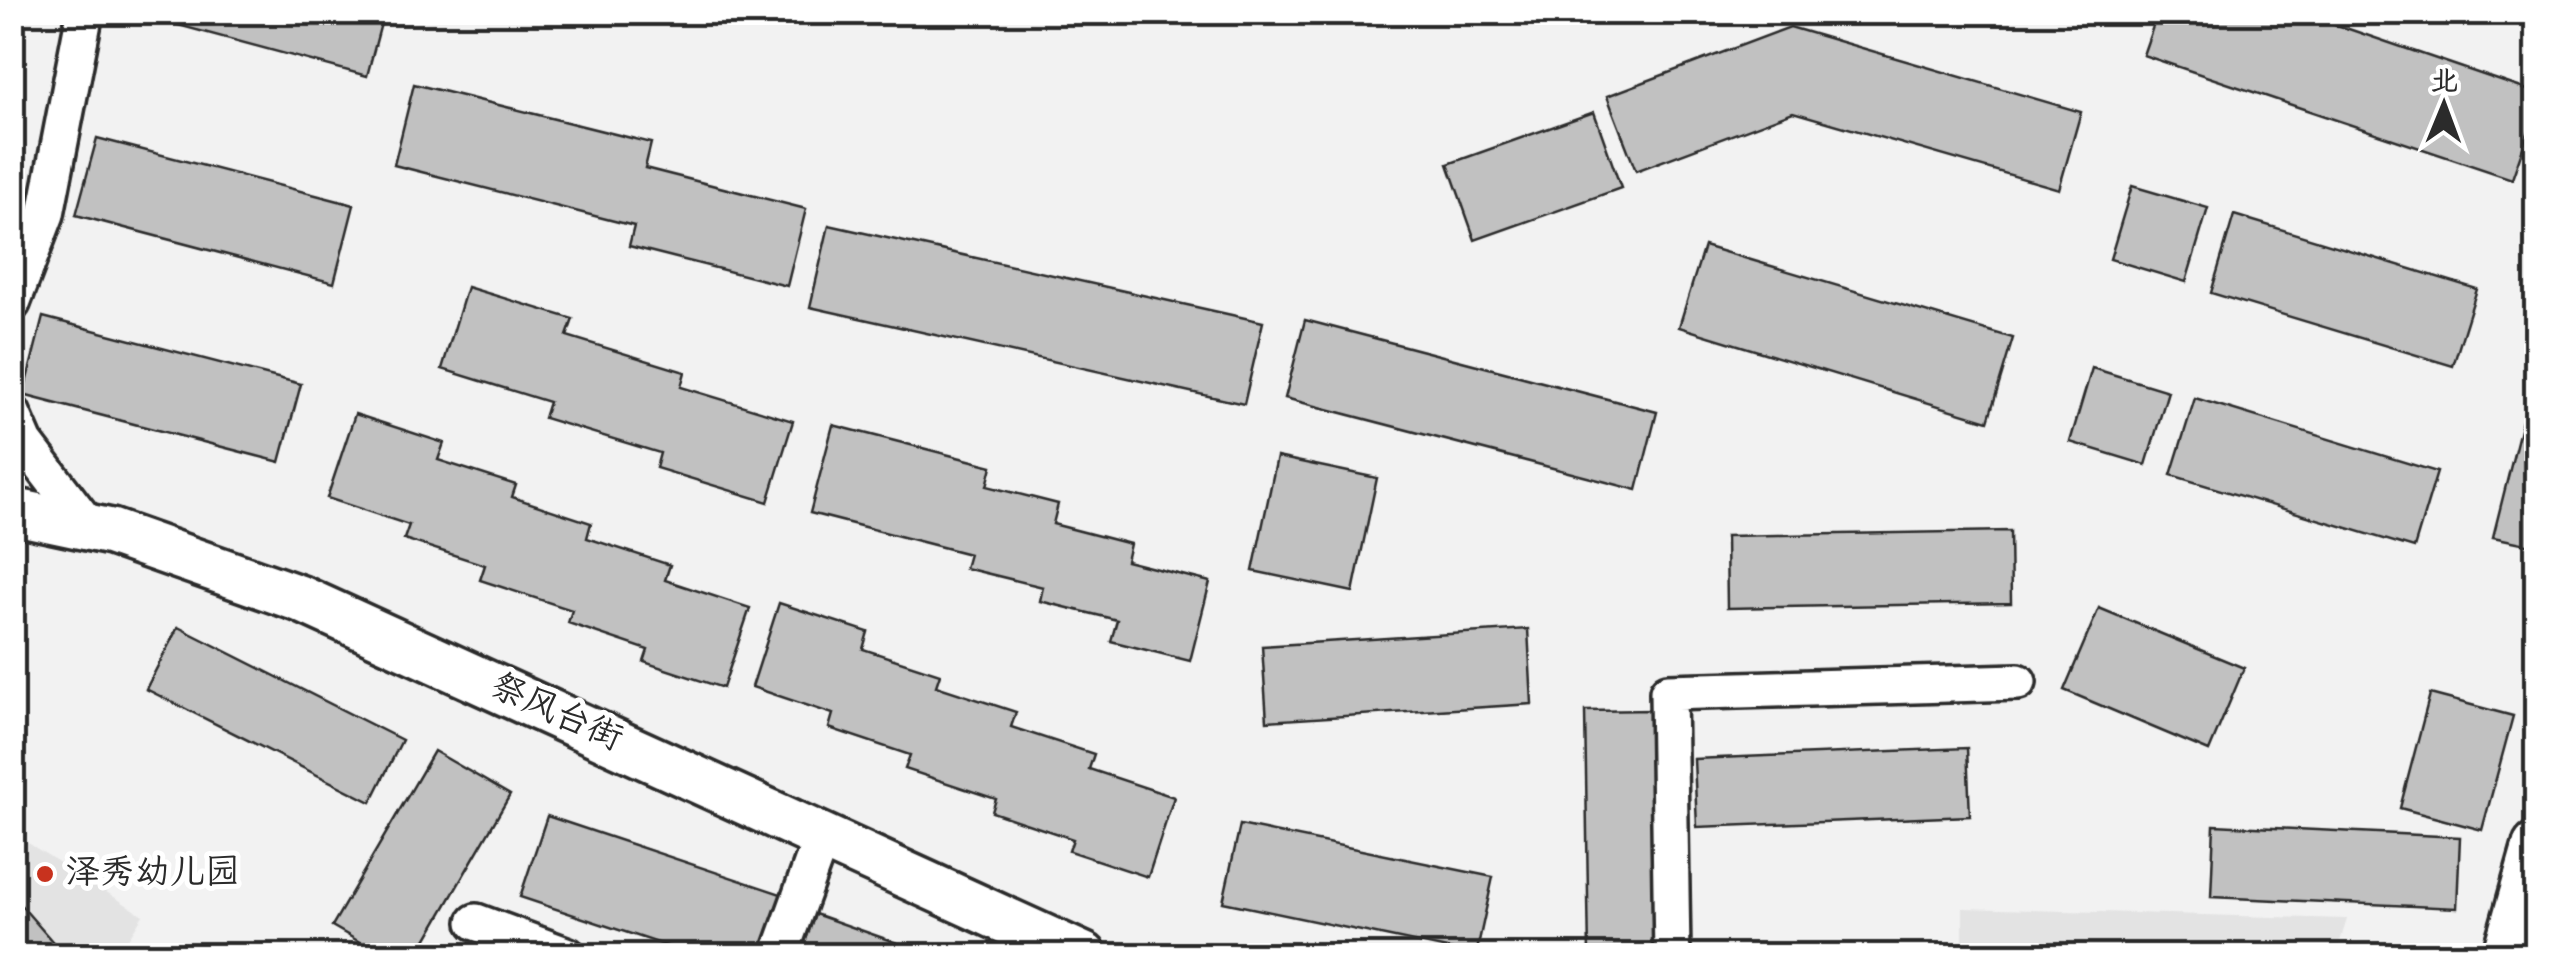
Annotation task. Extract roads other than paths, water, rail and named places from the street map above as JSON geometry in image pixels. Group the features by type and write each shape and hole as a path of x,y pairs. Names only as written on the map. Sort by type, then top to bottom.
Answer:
{"main road":[{"name":"祭风台街","path":"12,511 90,528 300,599 1084,956"},
{"path":"2505,956 2536,846"}],"street":[{"path":"12,303 46,214 85,12"},
{"path":"12,413 25,443 90,528"},
{"path":"1672,956 1668,692 2018,682"},
{"path":"779,956 823,834"},
{"path":"476,922 568,956"},
{"path":"1084,956 1096,956"}],"place":[{"name":"泽秀幼儿园","path":"45,874"}]}
